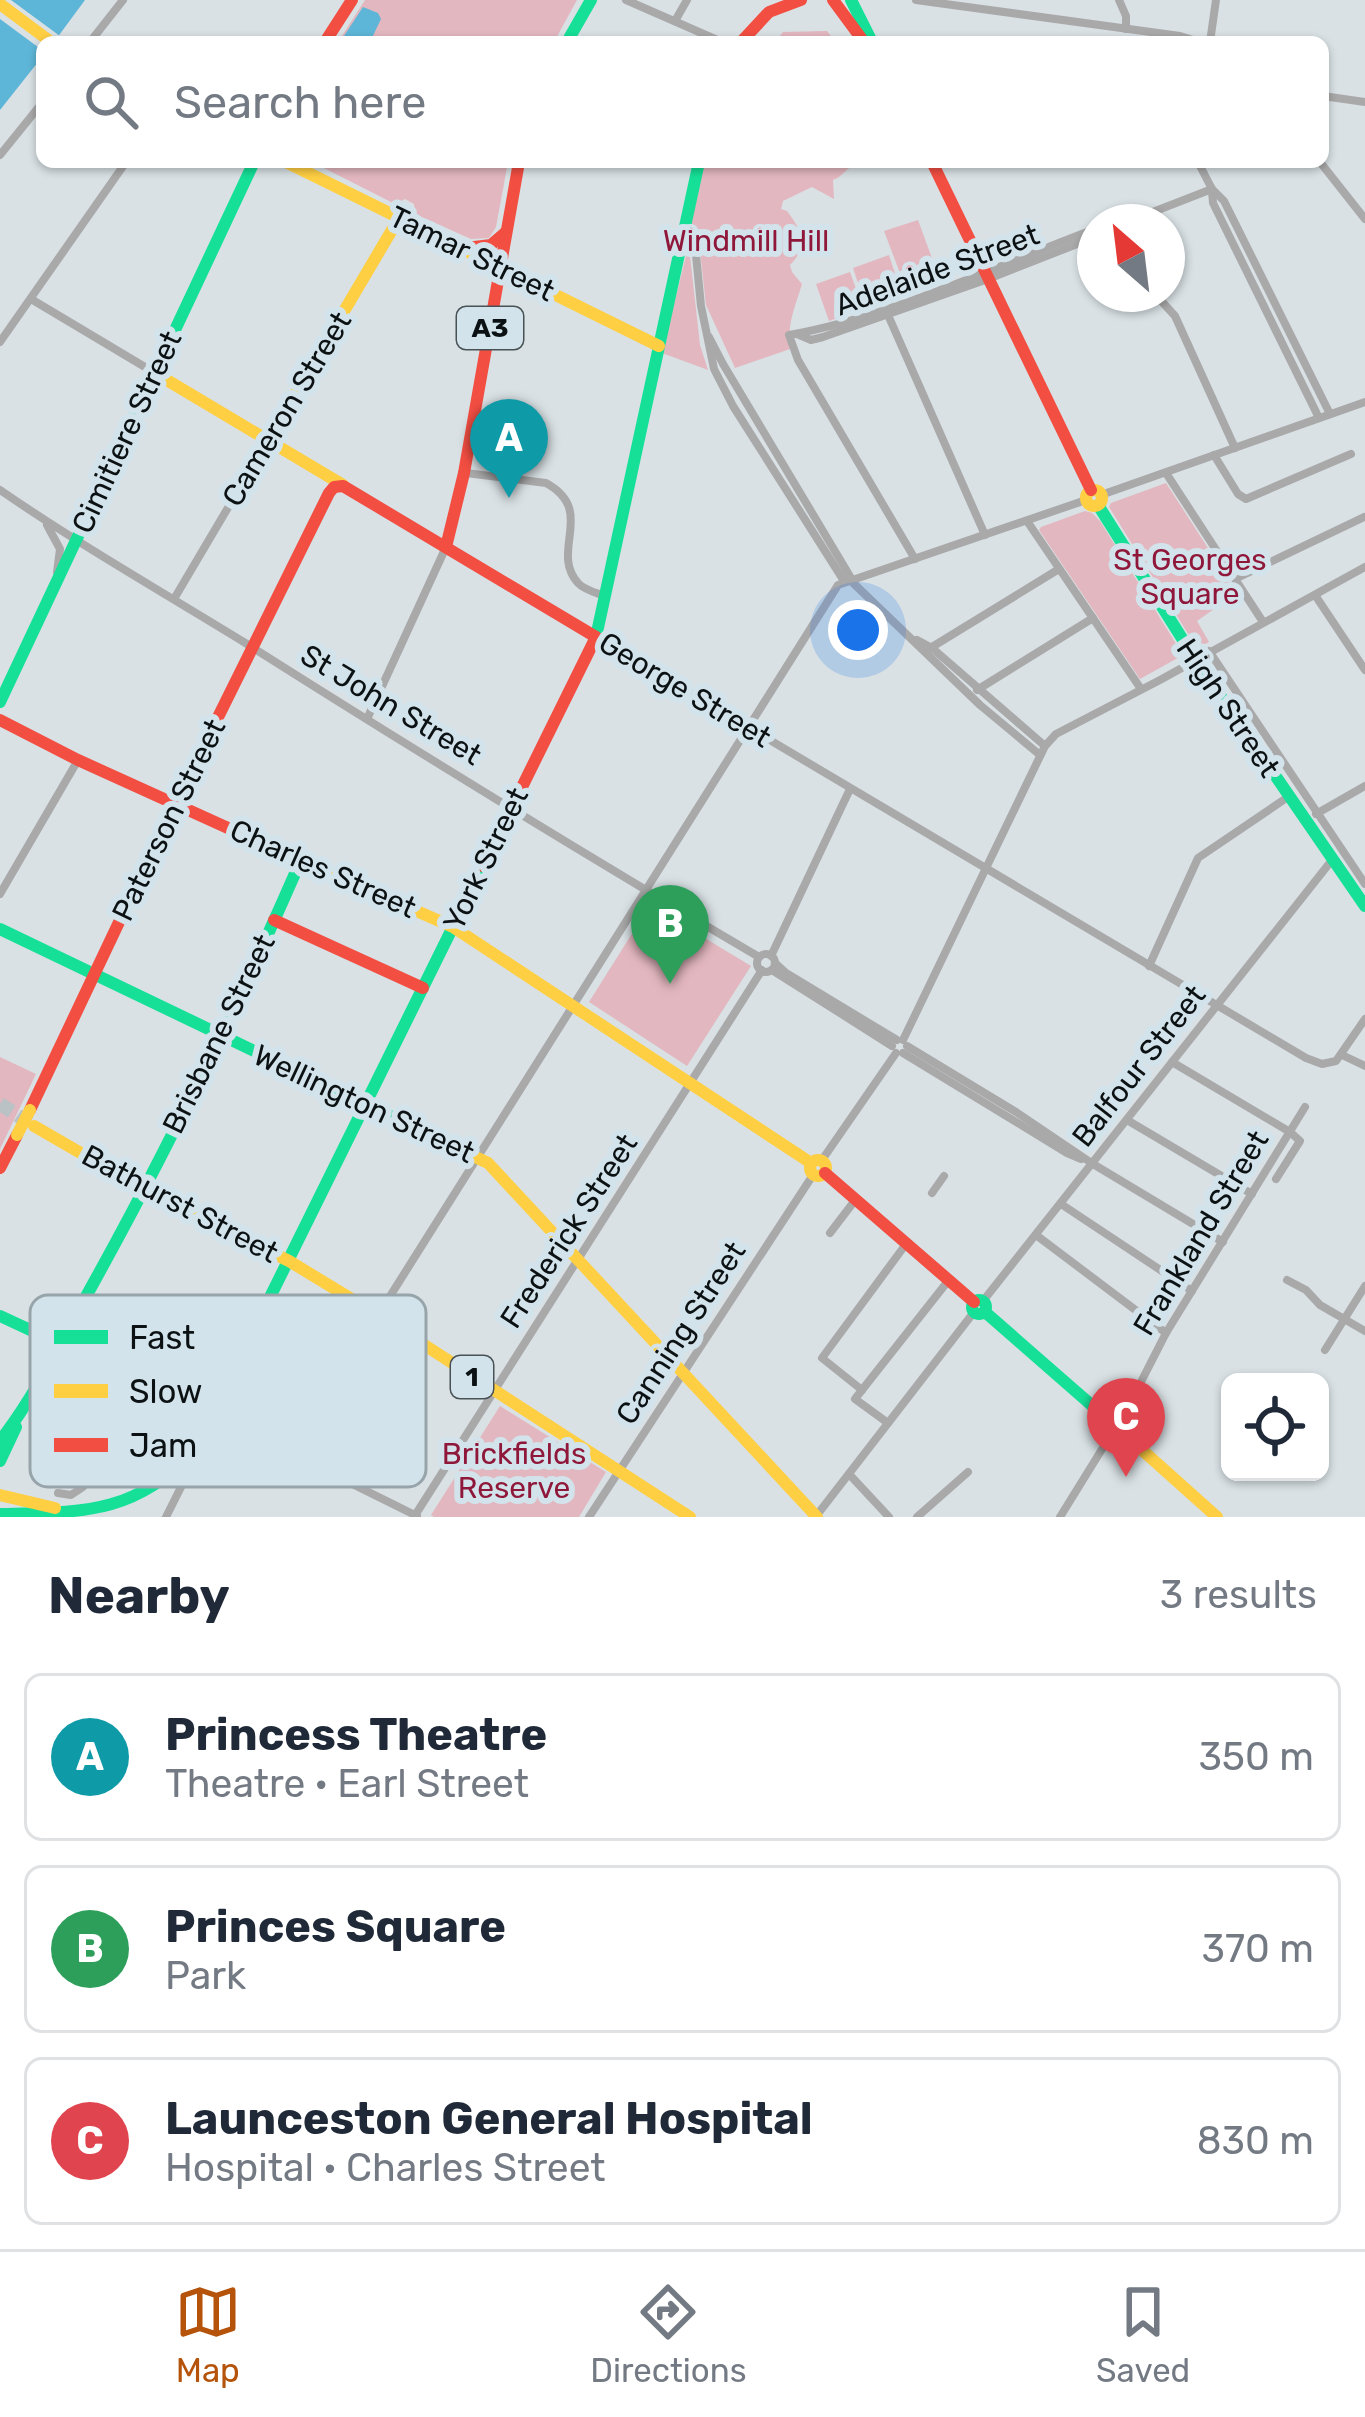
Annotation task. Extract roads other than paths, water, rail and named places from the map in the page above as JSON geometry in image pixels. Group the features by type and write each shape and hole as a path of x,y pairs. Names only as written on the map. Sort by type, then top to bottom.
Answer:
{"main road":[{"path":"329,36 352,0"},
{"path":"570,36 591,0"},
{"path":"743,36 755,16 778,0"},
{"path":"746,36 769,12 801,0"},
{"path":"833,0 863,36"},
{"path":"851,0 866,36"},
{"path":"0,4 43,36"},
{"name":"Cimitiere Street","path":"0,701 251,168"},
{"name":"Tamar Street","path":"298,168 659,346"},
{"name":"A3","path":"446,547 464,473 518,168"},
{"name":"York Street","path":"272,1295 596,638 697,168"},
{"name":"High Street","path":"935,168 981,278 1094,497 1196,659 1365,907"},
{"name":"Cameron Street","path":"268,440 399,218"},
{"path":"457,247 484,247 497,243 506,232"},
{"name":"George Street","path":"155,373 596,638"},
{"path":"321,471 328,493"},
{"path":"328,493 337,485 347,487"},
{"name":"Paterson Street","path":"0,1168 328,493"},
{"name":"Charles Street","path":"0,720 78,760 453,927 818,1168 1217,1517"},
{"name":"Brisbane Street","path":"86,1295 221,1035 301,860"},
{"path":"274,920 423,988"},
{"name":"Wellington Street","path":"0,929 478,1156 816,1517"},
{"name":"Bathurst Street","path":"34,1126 345,1295"},
{"path":"103,1166 123,1191 127,1220"},
{"path":"0,1316 30,1330"},
{"name":"Bathurst Street","path":"426,1346 690,1517"},
{"name":"Brisbane Street","path":"0,1462 30,1396"},
{"path":"0,1441 22,1410"},
{"path":"0,1514 107,1508 157,1487"},
{"path":"0,1495 82,1511"}],"street":[{"path":"94,36 122,0"},
{"path":"626,0 709,36"},
{"path":"675,21 687,0"},
{"path":"916,0 1180,36"},
{"path":"1119,0 1135,36"},
{"path":"1211,36 1216,0"},
{"path":"1329,97 1365,102"},
{"path":"0,155 36,110"},
{"path":"0,342 122,168"},
{"path":"1201,168 1224,201 1330,414"},
{"path":"1326,168 1356,201 1365,219"},
{"path":"1172,204 1212,189"},
{"path":"1212,189 1214,203 1319,418"},
{"name":"Adelaide Street","path":"915,559 798,360 792,334 811,340 1077,240"},
{"path":"682,242 696,255 711,362 826,556 980,705 1042,751"},
{"name":"George Street","path":"31,299 155,373"},
{"path":"886,311 985,535"},
{"path":"1171,312 1235,448"},
{"path":"1,319 11,326"},
{"path":"391,1295 838,585 1365,402"},
{"name":"Cameron Street","path":"174,599 268,440"},
{"path":"1214,455 1246,499 1351,454"},
{"path":"464,473 546,484 564,496 571,512 568,553 575,580 606,597"},
{"path":"1166,473 1263,622"},
{"name":"St John Street","path":"0,490 318,691 759,958 758,966 770,965"},
{"path":"1235,580 1364,517"},
{"path":"44,520 60,549 55,586"},
{"path":"1027,521 1141,689"},
{"path":"368,719 446,547"},
{"path":"1042,751 1056,734 1365,567"},
{"path":"932,648 1058,569"},
{"path":"1315,595 1365,670"},
{"path":"977,690 1093,618"},
{"path":"905,632 932,648 1042,751"},
{"name":"George Street","path":"596,638 1312,1061 1330,1064 1342,1055 1365,1066"},
{"name":"High Street","path":"1209,651 1365,884"},
{"name":"Canning Street","path":"589,1517 900,1046 1042,751"},
{"path":"0,894 78,760"},
{"path":"1305,821 1365,786"},
{"name":"Frederick Street","path":"416,1516 770,965 850,789"},
{"path":"1149,966 1198,858 1288,797"},
{"name":"Balfour Street","path":"816,1517 1332,860"},
{"path":"770,965 1067,1153 1223,1241"},
{"path":"1342,1055 1365,1018"},
{"path":"1172,1062 1290,1132"},
{"name":"Frankland Street","path":"1060,1517 1305,1107"},
{"path":"1127,1120 1252,1194"},
{"name":"Frankland Street","path":"1276,1179 1300,1141 1290,1132"},
{"path":"932,1193 944,1176"},
{"path":"830,1233 856,1199"},
{"path":"1061,1204 1192,1291"},
{"path":"1036,1235 1166,1333"},
{"path":"862,1390 822,1358 906,1244"},
{"path":"1287,1280 1365,1331"},
{"path":"888,1423 855,1399 948,1281"},
{"path":"1325,1350 1365,1286"},
{"path":"917,1517 968,1472"},
{"path":"848,1474 889,1517"},
{"path":"58,1492 70,1495 82,1487"},
{"name":"York Street","path":"166,1517 181,1487"},
{"path":"356,1487 416,1516"}],"water":[{"path":"11,0 85,0 58,36 36,36 36,65 0,110 0,14"},
{"path":"363,7 378,13 381,19 373,36 344,36"}],"tunnel":[{"path":"0,1104 34,1126"}],"place":[{"name":"Princess Theatre","path":"509,498"},
{"name":"Princes Square","path":"670,984"},
{"name":"Launceston General Hospital","path":"1126,1477"}],"park label":[{"name":"Windmill Hill","path":"746,241"},
{"name":"St Georges Square","path":"1190,577"},
{"name":"Brickfields Reserve","path":"514,1471"}]}
